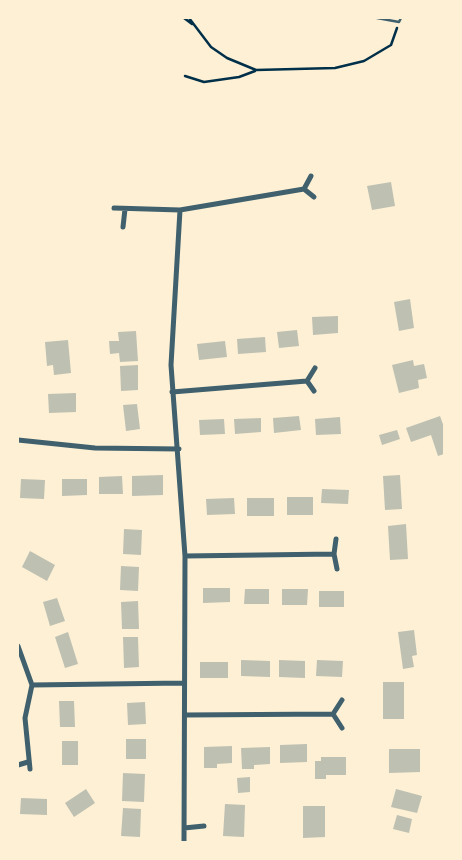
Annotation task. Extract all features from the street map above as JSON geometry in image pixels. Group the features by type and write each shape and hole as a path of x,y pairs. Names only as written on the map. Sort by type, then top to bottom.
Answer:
{"street":[{"path":"304,189 310,176"},
{"path":"114,208 180,210 304,189 314,197"},
{"path":"123,227 124,209"},
{"path":"180,210 172,392 179,449 185,556 183,683 185,715 184,842"},
{"path":"307,381 315,368"},
{"path":"172,392 198,392 307,381"},
{"path":"307,381 314,390"},
{"path":"18,440 95,448 179,449"},
{"path":"336,539 334,554 337,569"},
{"path":"185,556 334,554"},
{"path":"18,646 32,685 25,718 30,769"},
{"path":"32,685 183,683"},
{"path":"333,714 342,700"},
{"path":"185,715 333,714"},
{"path":"333,714 342,728"},
{"path":"18,765 28,762"},
{"path":"184,828 204,826"}],"lane":[{"path":"377,18 400,22 401,18"}],"path":[{"path":"184,18 195,27"},
{"path":"189,18 211,46 227,58 256,70"},
{"path":"185,76 204,82 239,76 256,70 335,68 364,62 390,45 400,22"}],"building":[{"path":"391,182 395,206 372,210 367,186"},
{"path":"410,299 414,328 399,331 394,302"},
{"path":"338,316 338,333 313,335 312,317"},
{"path":"297,330 299,346 279,348 277,332"},
{"path":"136,331 138,361 120,362 119,353 110,354 109,341 119,341 118,332"},
{"path":"265,337 266,352 238,354 237,339"},
{"path":"68,340 71,373 54,375 53,365 47,366 45,342"},
{"path":"225,341 227,357 199,360 197,344"},
{"path":"413,360 414,366 424,364 427,378 418,380 419,388 399,393 392,365"},
{"path":"138,365 138,390 121,391 120,366"},
{"path":"76,393 76,412 49,413 48,394"},
{"path":"137,404 140,429 126,431 123,405"},
{"path":"299,416 301,430 274,433 273,418"},
{"path":"440,416 444,427 444,454 438,456 431,435 411,442 406,428"},
{"path":"340,417 341,434 316,435 315,419"},
{"path":"261,418 261,432 235,434 234,419"},
{"path":"224,419 225,434 200,435 199,420"},
{"path":"397,430 400,439 382,445 379,435"},
{"path":"163,475 163,495 132,496 132,476"},
{"path":"400,475 402,509 385,510 383,476"},
{"path":"122,476 123,494 99,494 99,477"},
{"path":"21,479 45,480 44,499 20,498"},
{"path":"62,479 87,479 87,495 62,496"},
{"path":"322,489 349,490 348,504 321,503"},
{"path":"287,497 313,497 313,515 287,515"},
{"path":"234,498 235,514 207,515 206,499"},
{"path":"247,498 274,498 274,516 247,516"},
{"path":"406,524 408,559 390,560 388,526"},
{"path":"124,529 142,530 141,555 123,554"},
{"path":"30,551 55,565 47,581 22,567"},
{"path":"121,566 139,567 138,591 120,590"},
{"path":"203,588 230,588 230,602 203,603"},
{"path":"245,589 269,589 269,604 244,604"},
{"path":"282,589 308,589 307,605 282,605"},
{"path":"319,591 344,591 344,607 319,607"},
{"path":"57,598 65,621 50,626 43,602"},
{"path":"138,601 139,629 122,629 121,602"},
{"path":"414,630 417,655 412,656 414,667 403,669 398,632"},
{"path":"68,632 78,664 65,668 55,637"},
{"path":"123,637 138,637 139,667 124,668"},
{"path":"241,660 270,661 270,677 241,676"},
{"path":"279,660 305,661 305,678 279,677"},
{"path":"317,660 343,661 342,677 316,676"},
{"path":"200,662 228,662 228,678 200,678"},
{"path":"383,682 404,682 404,719 383,719"},
{"path":"59,701 74,701 75,727 60,727"},
{"path":"145,702 146,724 128,725 127,703"},
{"path":"126,739 146,739 146,759 126,759"},
{"path":"62,741 78,741 78,765 62,765"},
{"path":"307,744 307,762 280,763 280,745"},
{"path":"232,746 232,763 217,764 217,768 204,768 204,747"},
{"path":"270,747 270,764 254,765 254,769 242,769 241,748"},
{"path":"389,749 420,749 420,772 389,773"},
{"path":"321,757 346,757 346,775 326,775 326,779 315,779 315,761 321,761"},
{"path":"123,773 145,774 144,802 122,801"},
{"path":"250,777 250,792 238,793 237,778"},
{"path":"86,789 95,803 74,817 65,803"},
{"path":"396,789 422,796 417,813 391,807"},
{"path":"21,798 47,799 47,815 20,814"},
{"path":"225,804 245,805 244,837 223,836"},
{"path":"303,806 325,806 325,837 303,838"},
{"path":"123,808 141,809 140,837 121,836"},
{"path":"397,815 412,819 409,833 393,829"}]}
